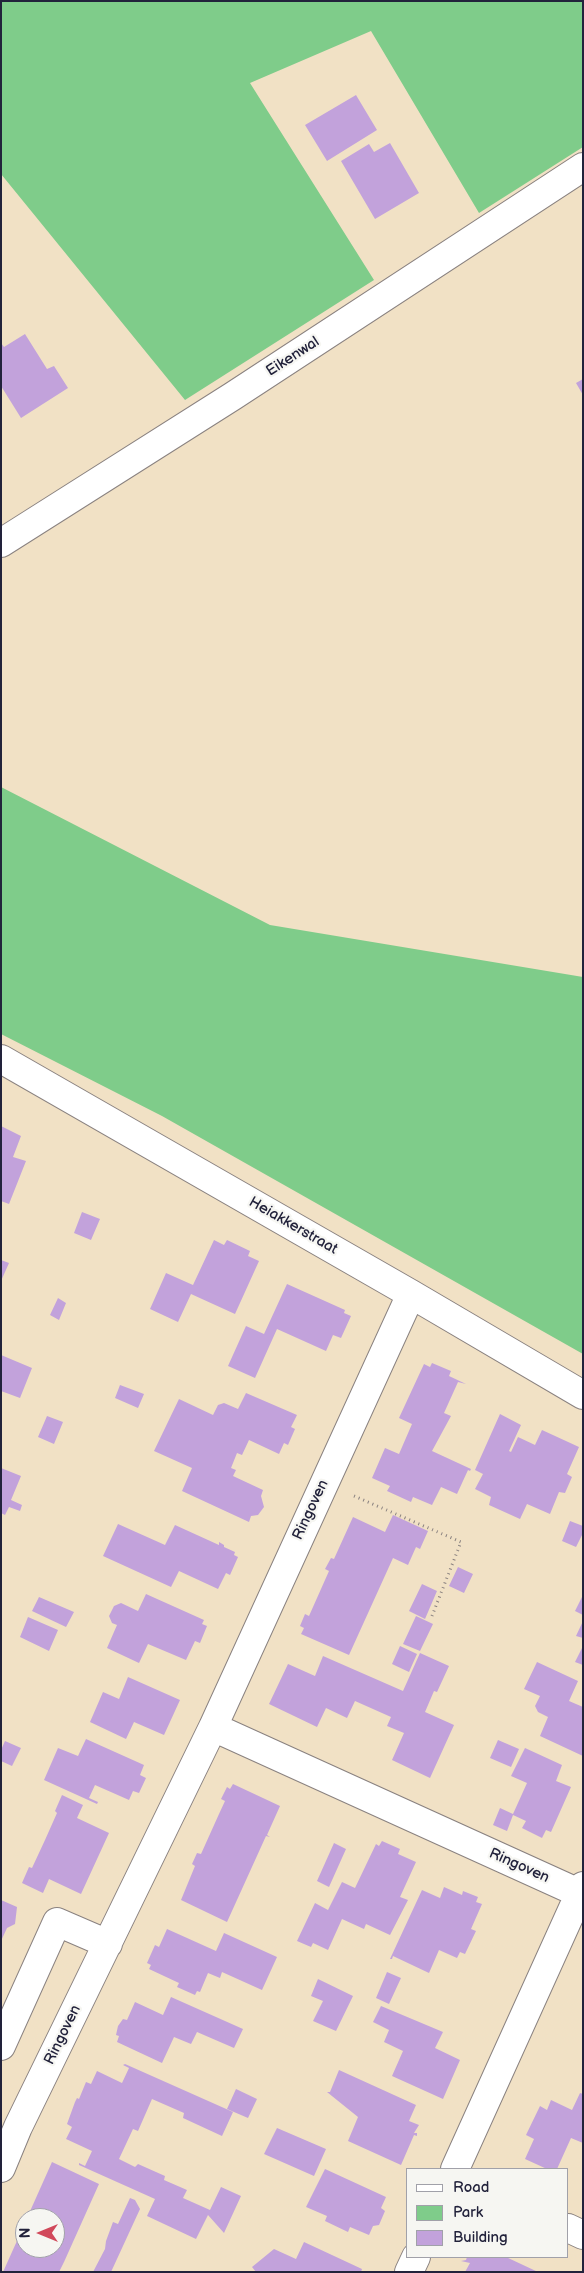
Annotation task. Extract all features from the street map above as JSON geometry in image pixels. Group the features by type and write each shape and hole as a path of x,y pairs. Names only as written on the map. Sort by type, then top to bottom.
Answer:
{"street":[{"name":"Eikenwal","path":"1,542 233,396 583,167"},
{"name":"Heiakkerstraat","path":"1,1060 411,1294 583,1396"},
{"name":"Ringoven","path":"1,2168 10,2123 108,1944 213,1727 411,1294"},
{"name":"Ringoven","path":"213,1727 581,1890 455,2168"},
{"path":"1,2046 57,1922 108,1944"},
{"path":"569,2228 583,2235"},
{"path":"409,2272 416,2258"}],"path":[{"path":"324,1483 461,1542 432,1616"}],"green space":[{"path":"1,1 583,1 583,147 479,213 371,31 250,83 374,280 185,400 1,174"},
{"path":"1,787 270,925 583,977 583,1354 162,1116 1,1034"}],"building":[{"path":"356,95 377,130 327,161 305,125"},
{"path":"390,143 419,193 375,219 341,161 369,144 374,152"},
{"path":"25,334 47,369 54,366 68,388 21,418 1,386 1,343 4,347"},
{"path":"583,379 583,395 576,383"},
{"path":"1,1126 21,1136 13,1157 26,1161 9,1204 1,1201"},
{"path":"82,1212 100,1219 91,1240 74,1233"},
{"path":"214,1240 224,1245 227,1240 250,1251 248,1256 259,1261 235,1314 191,1294 178,1322 150,1309 166,1273 193,1285"},
{"path":"1,1260 9,1263 1,1281"},
{"path":"287,1284 345,1310 344,1313 351,1316 341,1338 333,1335 326,1351 277,1329 255,1378 228,1366 246,1326 264,1334"},
{"path":"58,1298 66,1303 59,1320 50,1315"},
{"path":"1,1355 32,1368 20,1398 1,1391"},
{"path":"432,1363 451,1371 449,1376 466,1384 458,1382 444,1413 451,1416 432,1451 471,1469 470,1471 468,1470 457,1494 441,1487 432,1505 413,1497 411,1502 387,1491 390,1486 372,1478 385,1448 399,1454 412,1424 399,1418 424,1364 430,1367"},
{"path":"120,1385 144,1394 138,1408 115,1398"},
{"path":"246,1393 297,1415 291,1427 295,1429 288,1445 284,1443 279,1454 249,1440 242,1455 237,1453 231,1468 236,1470 233,1476 263,1490 261,1496 264,1507 258,1515 251,1516 249,1522 182,1491 192,1468 154,1451 179,1399 213,1415 218,1405 224,1403 238,1409"},
{"path":"500,1414 521,1425 509,1451 511,1452 518,1437 535,1445 542,1430 579,1447 567,1474 572,1477 565,1493 559,1492 550,1514 527,1504 520,1519 489,1505 491,1497 475,1489 483,1474 475,1470"},
{"path":"47,1416 63,1422 54,1444 38,1437"},
{"path":"1,1468 21,1476 11,1500 22,1505 20,1511 9,1507 5,1515 1,1513"},
{"path":"393,1515 428,1531 420,1549 416,1547 408,1565 393,1558 349,1655 301,1634 304,1628 300,1626 305,1614 309,1616 329,1571 325,1569 331,1558 334,1559 353,1517 385,1532"},
{"path":"570,1521 583,1526 583,1533 576,1547 562,1541"},
{"path":"118,1524 165,1545 175,1525 219,1545 219,1542 224,1547 235,1552 234,1555 238,1557 230,1575 226,1573 218,1589 179,1571 171,1587 103,1556"},
{"path":"458,1567 473,1574 464,1593 449,1586"},
{"path":"422,1584 437,1591 425,1619 409,1611"},
{"path":"146,1594 204,1620 202,1624 207,1626 200,1643 195,1641 186,1660 148,1644 139,1663 107,1648 117,1625 112,1623 109,1616 114,1606 121,1603 138,1611"},
{"path":"583,1595 583,1615 575,1611"},
{"path":"39,1597 74,1612 66,1627 32,1611"},
{"path":"416,1616 433,1624 420,1651 403,1644"},
{"path":"28,1617 58,1630 49,1651 20,1637"},
{"path":"583,1621 583,1638 576,1636"},
{"path":"400,1646 417,1654 409,1672 392,1664"},
{"path":"583,1646 583,1665 575,1662"},
{"path":"420,1653 449,1666 437,1692 434,1691 425,1712 454,1725 430,1778 392,1760 404,1733 387,1726 391,1717 355,1701 347,1718 326,1708 317,1727 269,1704 288,1664 315,1676 323,1656 403,1691"},
{"path":"537,1662 578,1681 569,1701 583,1707 583,1756 540,1736 548,1717 538,1712 535,1706 540,1696 524,1689"},
{"path":"128,1677 180,1700 164,1735 134,1722 126,1739 90,1722 103,1692 119,1699"},
{"path":"86,1739 144,1765 140,1775 146,1778 139,1793 133,1791 129,1800 95,1785 89,1798 98,1802 97,1804 44,1780 58,1748 78,1756"},
{"path":"498,1740 519,1749 511,1767 490,1758"},
{"path":"5,1741 21,1748 12,1766 1,1761 1,1750"},
{"path":"525,1748 562,1765 556,1781 571,1787 551,1832 546,1830 542,1838 522,1828 526,1821 513,1815 507,1831 493,1825 500,1808 513,1814 527,1783 511,1776"},
{"path":"233,1784 280,1806 267,1835 270,1837 266,1836 227,1922 181,1900 195,1866 192,1864 197,1853 201,1854 225,1801 221,1799 227,1787 230,1789"},
{"path":"62,1795 83,1805 77,1818 109,1833 81,1894 49,1879 43,1893 22,1883 29,1867 32,1868 45,1840 57,1813 55,1811"},
{"path":"382,1841 400,1849 398,1854 416,1862 400,1897 408,1900 390,1935 366,1924 364,1929 342,1919 328,1950 313,1943 311,1947 297,1941 315,1903 328,1910 342,1882 355,1888 376,1844 379,1846"},
{"path":"334,1843 346,1849 329,1887 317,1881"},
{"path":"444,1887 462,1895 463,1891 478,1897 476,1902 482,1904 471,1929 476,1931 465,1954 460,1952 457,1958 439,1950 429,1973 393,1956 390,1959 422,1890 440,1898"},
{"path":"1,1900 17,1907 15,1924 7,1928 1,1941"},
{"path":"167,1929 216,1951 224,1933 277,1957 262,1990 222,1972 220,1978 208,1973 200,1992 197,1991 195,1995 177,1987 179,1983 149,1969 151,1965 147,1963 155,1945 159,1947"},
{"path":"387,1972 401,1978 389,2004 376,1998"},
{"path":"318,1979 353,1996 336,2031 313,2021 323,2001 311,1996"},
{"path":"171,1997 243,2029 234,2048 197,2032 191,2044 174,2037 162,2063 117,2042 119,2036 116,2035 118,2026 123,2019 127,2020 135,2002 163,2015"},
{"path":"381,2006 443,2032 435,2048 460,2060 443,2099 392,2076 403,2051 384,2042 389,2030 373,2022"},
{"path":"125,2064 233,2112 222,2136 183,2118 184,2113 152,2099 138,2131 133,2129 119,2159 135,2167 138,2164 165,2176 164,2180 187,2190 183,2198 210,2210 221,2187 241,2196 224,2233 208,2215 196,2239 147,2216 155,2199 79,2165 79,2163 85,2166 92,2151 66,2139 72,2127 67,2124 75,2102 77,2098 79,2099 86,2082 91,2084 97,2071 122,2083 129,2068 123,2065"},
{"path":"339,2070 416,2105 409,2121 419,2125 414,2133 417,2133 417,2136 414,2135 401,2165 348,2141 358,2117 327,2092 330,2092"},
{"path":"236,2089 257,2099 248,2118 227,2109"},
{"path":"580,2093 583,2094 583,2143 571,2138 557,2168 545,2168 525,2159 534,2139 526,2135 540,2106 547,2110 551,2100 572,2110"},
{"path":"277,2128 326,2149 314,2176 264,2154"},
{"path":"52,2162 99,2184 59,2272 3,2272 15,2245 15,2258 65,2258 65,2208 31,2208"},
{"path":"325,2169 386,2197 381,2208 385,2211 379,2225 373,2226 369,2235 350,2227 348,2232 325,2221 327,2216 306,2207"},
{"path":"130,2198 135,2200 140,2209 111,2272 93,2272 105,2249 113,2222 118,2224"},
{"path":"304,2242 362,2269 361,2272 256,2272 252,2267 274,2249 296,2259"},
{"path":"467,2258 508,2258 538,2272 465,2272 470,2263 461,2261"}]}
